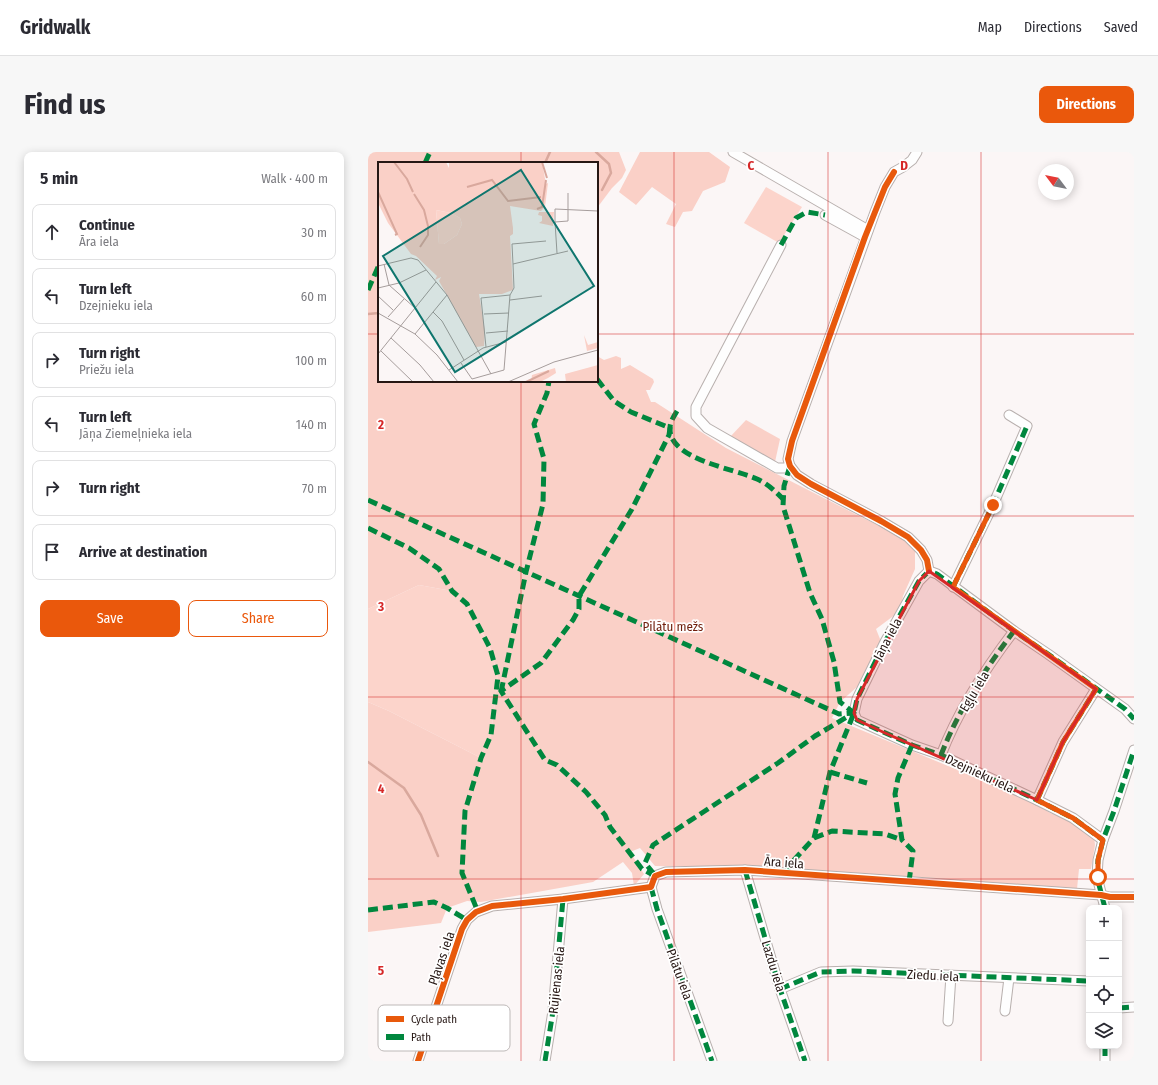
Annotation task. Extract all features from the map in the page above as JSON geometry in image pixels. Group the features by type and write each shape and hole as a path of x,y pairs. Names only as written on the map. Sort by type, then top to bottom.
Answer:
{"street":[{"path":"733,152 866,233"},
{"path":"917,152 912,160 894,172 885,188 866,233 792,442 788,459 790,466 797,475 811,484 908,537 924,555 927,560 929,571 937,574 1014,631 1048,654 1125,710 1134,719"},
{"path":"825,215 866,233"},
{"path":"781,245 696,407 696,416 707,428 777,468 785,468 790,466"},
{"path":"953,587 993,505 1027,426 1009,415"},
{"name":"Jāņa iela","path":"854,713 857,699 885,642 919,580 929,571"},
{"name":"Egļu iela","path":"941,755 948,737 974,689 997,653 1014,631"},
{"path":"1037,800 1063,742 1096,689"},
{"name":"Dzejnieku iela","path":"854,713 857,720 885,733 941,755 1073,818 1103,840"},
{"path":"1104,905 1098,877 1098,860 1103,840 1134,750"},
{"name":"Āra iela","path":"651,887 655,876 666,872 745,870 1110,897 1134,897"},
{"name":"Lazdu iela","path":"745,870 780,989 805,1061"},
{"path":"563,899 651,887"},
{"name":"Pilātu iela","path":"651,887 657,909 709,1060"},
{"name":"Pļavas iela","path":"437,1005 462,929 467,920 476,912 492,906 563,899"},
{"name":"Rūjienas iela","path":"546,1061 553,1011 563,899"},
{"name":"Ziedu iela","path":"780,989 821,972 853,971 1086,981"},
{"path":"948,1021 951,975"},
{"path":"1005,1011 1009,978"},
{"path":"1122,1008 1134,1007"},
{"path":"1105,1049 1105,1061"},
{"name":"Pļavas iela","path":"418,1061 421,1051"}],"highlighted area":[{"path":"929,571 1096,689 1063,742 1037,800 857,720 854,713 857,699 919,581"}],"shaded area":[{"path":"766,187 802,207 779,243 744,223"},
{"path":"419,585 452,591 467,604 490,648 498,676 491,735 481,758 389,711 368,702 368,609"}],"green space":[{"name":"Pilātu mežs","path":"368,152 619,152 626,170 622,178 612,188 598,207 598,162 378,162 378,382 598,382 598,357 604,360 616,356 621,358 621,369 630,365 653,379 654,382 650,390 646,390 651,402 655,402 726,448 865,519 890,530 915,546 915,569 903,596 900,611 876,629 882,644 865,680 840,702 832,718 1028,799 1050,813 1075,821 1094,836 1095,845 1091,869 1079,869 1077,889 746,868 655,866 640,848 630,852 644,874 634,886 632,873 623,862 593,882 481,902 467,901 447,908 441,923 368,932 368,702 389,711 481,758 491,735 498,676 490,647 467,604 452,591 419,585 368,609"},
{"path":"640,152 709,152 730,167 725,182 703,191 692,211 683,212 675,227 666,224 676,204 652,187 636,205 619,192"},
{"path":"746,420 780,439 775,462 730,437"}],"waterway":[{"path":"545,162 550,152"},
{"path":"596,152 609,164 611,173 602,190"},
{"path":"368,314 378,313"},
{"path":"368,762 404,788 421,815 438,856"}],"marked path":[{"path":"425,162 430,152"},
{"path":"781,245 796,218 807,212 825,215"},
{"path":"368,290 378,267"},
{"path":"598,380 614,401 631,412 670,428 669,435 632,509 579,596 579,609 573,620 541,663 501,691 545,760 557,765 586,792 605,815 610,827 642,869 655,876"},
{"path":"501,692 526,572 543,504 544,459 534,424 547,393 549,382"},
{"path":"677,411 671,421 670,428 672,439 680,448 704,461 757,479 768,485 783,499"},
{"path":"953,587 993,505 1027,426"},
{"path":"790,466 784,486 783,506 810,593 822,619 834,662 840,702 854,713 857,720 912,745 941,755 1037,800 1073,818 1103,840"},
{"path":"368,500 839,714 854,713"},
{"path":"368,528 409,548 439,569 452,591 467,604 490,648 498,676 491,735 481,758 465,811 462,873 478,912"},
{"path":"785,873 794,860 814,838 830,772 854,713 857,699 885,642 919,581 929,571 937,574 1014,631 1125,709 1134,719"},
{"path":"941,755 964,706 993,660 1014,631"},
{"path":"1037,800 1063,742 1096,689"},
{"path":"654,874 645,863 653,845 778,763 815,736 852,714"},
{"path":"909,882 913,851 902,840 895,794 898,778 912,745"},
{"path":"1104,905 1097,877 1098,860 1103,840 1134,750"},
{"path":"830,772 867,783"},
{"path":"814,838 832,831 885,834 902,840"},
{"path":"745,870 780,989 805,1061"},
{"path":"651,887 657,909 712,1061"},
{"path":"545,1061 553,1011 563,899"},
{"path":"368,910 434,902 467,920"},
{"path":"780,989 821,972 853,971 1086,981"},
{"path":"1122,1008 1134,1007"},
{"path":"1105,1049 1105,1061"}],"cycle path":[{"path":"894,172 885,187 865,237 792,441 788,459 790,466 797,475 908,537 921,550 927,560 929,571"},
{"path":"437,1005 462,929 467,920 476,912 492,906 563,899 651,887 655,876 666,872 745,870 1101,895 1110,897 1134,897"},
{"path":"418,1061 421,1051"}],"route":[{"path":"993,505 953,587 1096,689 1063,742 1037,800 1073,818 1103,840 1098,860 1098,877"}]}
